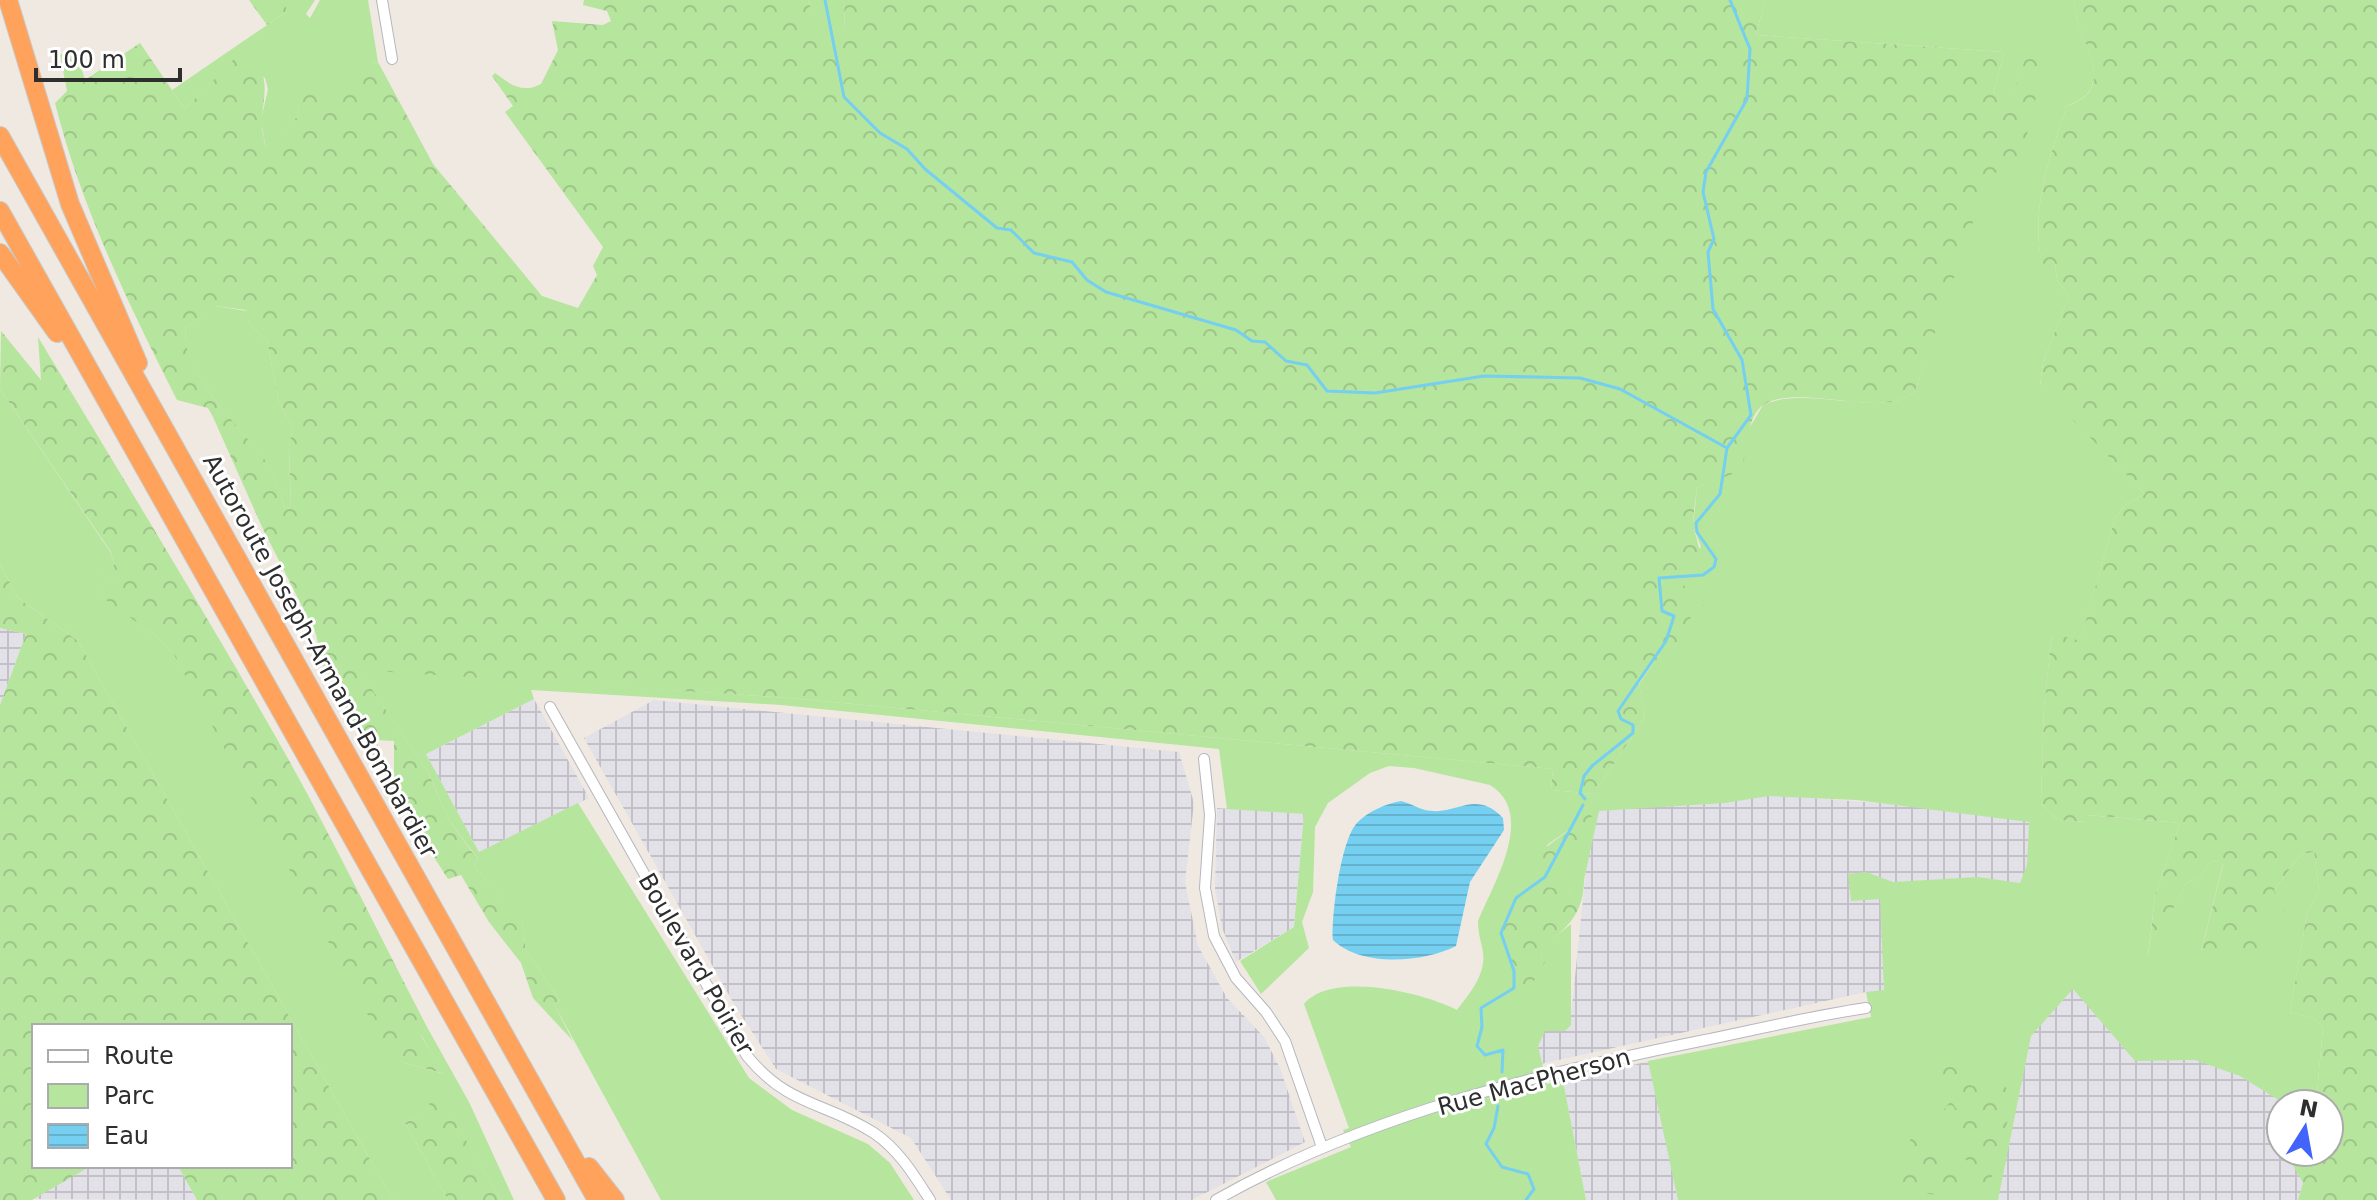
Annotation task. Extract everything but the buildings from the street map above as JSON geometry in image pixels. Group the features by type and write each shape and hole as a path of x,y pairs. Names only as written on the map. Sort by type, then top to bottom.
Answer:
{"highway":[{"path":"8,0 70,204 163,425"},
{"name":"Autoroute Joseph-Armand-Bombardier","path":"0,136 597,1200"},
{"path":"0,211 556,1200"},
{"path":"0,253 106,400"},
{"path":"510,1118 542,1200"},
{"path":"555,1124 615,1200"}],"street":[{"path":"382,0 392,59"},
{"name":"Boulevard Poirier","path":"550,707 747,1056 788,1094 854,1122 880,1138 898,1154 930,1200"},
{"path":"1204,759 1210,815 1205,888 1214,936 1236,978 1278,1027 1293,1060 1322,1147"},
{"name":"Rue MacPherson","path":"1216,1200 1275,1167 1322,1147 1473,1096 1563,1071 1866,1008"}],"shaded area":[{"path":"0,628 26,634 0,705"},
{"path":"534,699 589,798 479,853 426,754"},
{"path":"654,700 1179,752 1194,803 1185,882 1198,946 1227,998 1264,1037 1280,1068 1305,1142 1192,1200 951,1200 911,1138 776,1069 734,1004 584,738"},
{"path":"1595,781 2032,815 2037,927 1911,1006 1866,992 1536,1065 1536,1026 1571,1016"},
{"path":"1217,808 1304,814 1294,927 1236,962 1222,928 1215,888"},
{"path":"2064,982 2265,1090 2265,1168 2305,1168 2300,1200 1988,1200 2026,1034"},
{"path":"1650,1061 1678,1200 1586,1200 1563,1081"},
{"path":"87,1168 179,1168 197,1200 31,1199"}],"green space":[{"path":"249,0 286,0 286,12 267,25"},
{"path":"286,0 315,0 306,14 310,18 320,0 368,0 378,62 369,65 341,92 316,94 297,87 299,115 266,150 261,120 268,89 265,78 236,58 185,109 172,90 286,12"},
{"path":"584,0 808,0 818,31 845,30 844,0 1765,0 1756,35 2004,52 1993,93 2011,99 2026,56 2036,59 2043,68 2018,172 1990,173 1915,391 1903,399 1887,402 1806,397 1771,401 1755,415 1745,455 1737,471 1697,488 1694,523 1700,560 1692,568 1672,573 1704,606 1687,621 1687,632 1665,665 1655,661 1639,683 1645,717 1594,794 1551,790 1553,769 789,698 359,670 429,774 449,820 477,859 474,866 522,922 526,950 560,1001 554,1004 573,1041 533,998 521,963 489,922 461,875 448,879 394,794 394,741 376,740 387,771 384,773 324,672 316,634 262,527 213,417 208,408 177,400 141,328 92,218 55,103 67,91 60,55 75,48 85,80 140,43 185,109 236,57 256,65 264,80 262,126 266,149 299,115 296,86 329,95 340,92 369,65 378,62 433,164 542,296 578,308 597,275 593,266 603,247 505,112 513,106 492,76 495,73 522,88 541,84 558,50 552,21 603,25 611,21 607,11 583,5","holes":["216,306 246,310 249,324 267,340 279,402 293,428 289,446 291,507 285,508 266,462 201,379 186,344 186,328"]},
{"path":"808,0 844,0 845,31 817,31"},
{"path":"1765,0 2075,0 2076,14 2094,73 2092,86 2084,97 2067,106 2048,164 2040,203 2038,222 2042,263 2055,262 2057,280 2069,296 2043,362 2040,385 2145,494 2126,504 2115,518 2080,642 2052,634 2044,707 2041,803 2058,820 2087,822 2087,815 2180,823 2155,896 2148,956 2186,883 2201,877 2209,863 2217,860 2223,864 2201,951 2228,951 2263,923 2274,890 2301,854 2314,852 2319,891 2307,913 2290,1012 2313,1018 2323,1027 2317,1088 2265,1088 2265,1092 2240,1076 2195,1060 2135,1061 2073,989 2031,1036 1998,1200 1678,1200 1648,1061 1871,1017 1866,992 1884,990 1880,899 1851,901 1848,874 1866,872 1893,882 1978,877 2020,883 2027,865 2029,822 1856,800 1769,796 1725,803 1599,811 1584,880 1575,883 1567,897 1512,905 1501,933 1514,971 1514,988 1544,962 1541,959 1543,953 1548,952 1555,937 1571,924 1571,1025 1565,1031 1545,1031 1538,1046 1547,1084 1563,1081 1586,1200 1276,1200 1266,1182 1351,1147 1343,1130 1349,1128 1304,1004 1317,994 1356,986 1424,997 1457,1010 1476,983 1483,960 1478,921 1501,869 1511,831 1510,813 1504,798 1490,785 1414,768 1389,766 1370,773 1328,803 1315,827 1313,892 1302,922 1309,948 1261,994 1240,961 1294,927 1304,814 1227,809 1219,749 781,705 531,690 534,699 426,754 479,852 578,803 749,1078 792,1110 868,1144 890,1163 914,1200 661,1200 554,1004 560,1001 526,950 522,923 474,866 477,858 449,820 429,774 358,669 789,698 1553,769 1551,790 1594,794 1645,717 1639,684 1655,661 1672,572 1701,547 1693,526 1697,488 1721,476 1763,405 1801,398 1886,402 1902,399 1915,391 2026,56 2011,100 1993,93 2004,52 1756,35","holes":["1583,805 1585,846 1549,866 1547,845 1573,827"]},
{"path":"2075,0 2377,0 2377,1200 2298,1200 2303,1183 2295,1168 2345,1168 2345,1088 2317,1088 2323,1027 2313,1018 2290,1012 2307,913 2319,891 2314,852 2301,854 2274,890 2285,915 2263,923 2261,971 2228,951 2201,952 2223,865 2217,860 2209,863 2201,877 2186,883 2148,958 2155,896 2180,823 2088,815 2087,822 2058,820 2041,803 2044,707 2052,633 2080,641 2115,518 2126,504 2145,494 2040,386 2043,362 2069,296 2057,280 2055,262 2042,264 2038,223 2040,203 2048,164 2067,106 2084,97 2092,86 2094,73 2076,14"},
{"path":"215,306 247,311 249,324 267,340 279,402 293,428 289,447 291,507 285,508 267,463 213,398 192,362 186,344 186,328"},
{"path":"1,331 41,380 38,337 157,534 313,805 427,1027 421,1036 445,1074 402,1062 385,1047 174,655 157,637 102,597 96,570 118,586 111,552 0,389"},
{"path":"0,389 111,553 119,587 97,571 102,596 157,637 174,655 402,1062 444,1074 421,1035 427,1027 469,1102 514,1200 501,1200 436,1090 428,1089 431,1108 405,1123 448,1200 393,1200 78,641 18,598 0,564"},
{"path":"0,564 18,598 78,641 393,1200 197,1200 179,1168 292,1168 292,1024 32,1024 32,1168 88,1168 32,1200 0,1200 0,705 26,634 0,628"},
{"path":"1583,805 1592,817 1585,847 1550,866 1545,877 1539,864 1541,851 1573,827"},
{"path":"1584,880 1580,905 1573,919 1555,937 1554,953 1543,953 1541,959 1545,962 1527,993 1517,999 1511,992 1514,971 1501,933 1516,898 1531,885 1554,888 1567,897 1575,882"},
{"path":"1960,1061 1972,1086 2001,1078 2012,1099 1998,1166 1983,1192 1970,1193 1974,1174 1940,1114 1951,1101 1962,1117 1980,1122 1978,1108 1945,1084 1942,1071 1946,1065"},
{"path":"427,1089 436,1089 501,1200 448,1200 405,1123 430,1108"},
{"path":"1914,1128 1920,1133 1930,1132 1964,1177 1944,1196 1902,1186 1902,1166"}],"water":[{"path":"1401,801 1436,811 1483,805 1503,818 1504,830 1470,882 1456,946 1410,959 1359,955 1333,940 1338,879 1346,845 1357,823 1366,815"}],"waterway":[{"path":"825,0 844,97 880,133 907,149 925,169 997,228 1011,230 1034,253 1072,262 1087,280 1106,292 1236,330 1252,341 1265,342 1286,361 1307,365 1327,391 1375,393 1484,376 1580,378 1620,389 1727,448"},
{"path":"1585,799 1580,793 1584,776 1633,733 1633,725 1621,719 1618,711 1666,641 1674,616 1662,611 1659,578 1703,575 1714,567 1716,559 1697,532 1696,523 1720,494 1727,448 1751,415 1742,360 1713,309 1708,252 1714,239 1703,192 1706,172 1747,99 1750,49 1730,0"},
{"path":"1502,1072 1503,1050 1485,1055 1477,1046 1482,1027 1481,1008 1514,988 1514,971 1501,933 1516,898 1545,877 1583,805"},
{"path":"1498,1106 1494,1128 1486,1144 1502,1167 1528,1174 1534,1189 1526,1200"}]}
